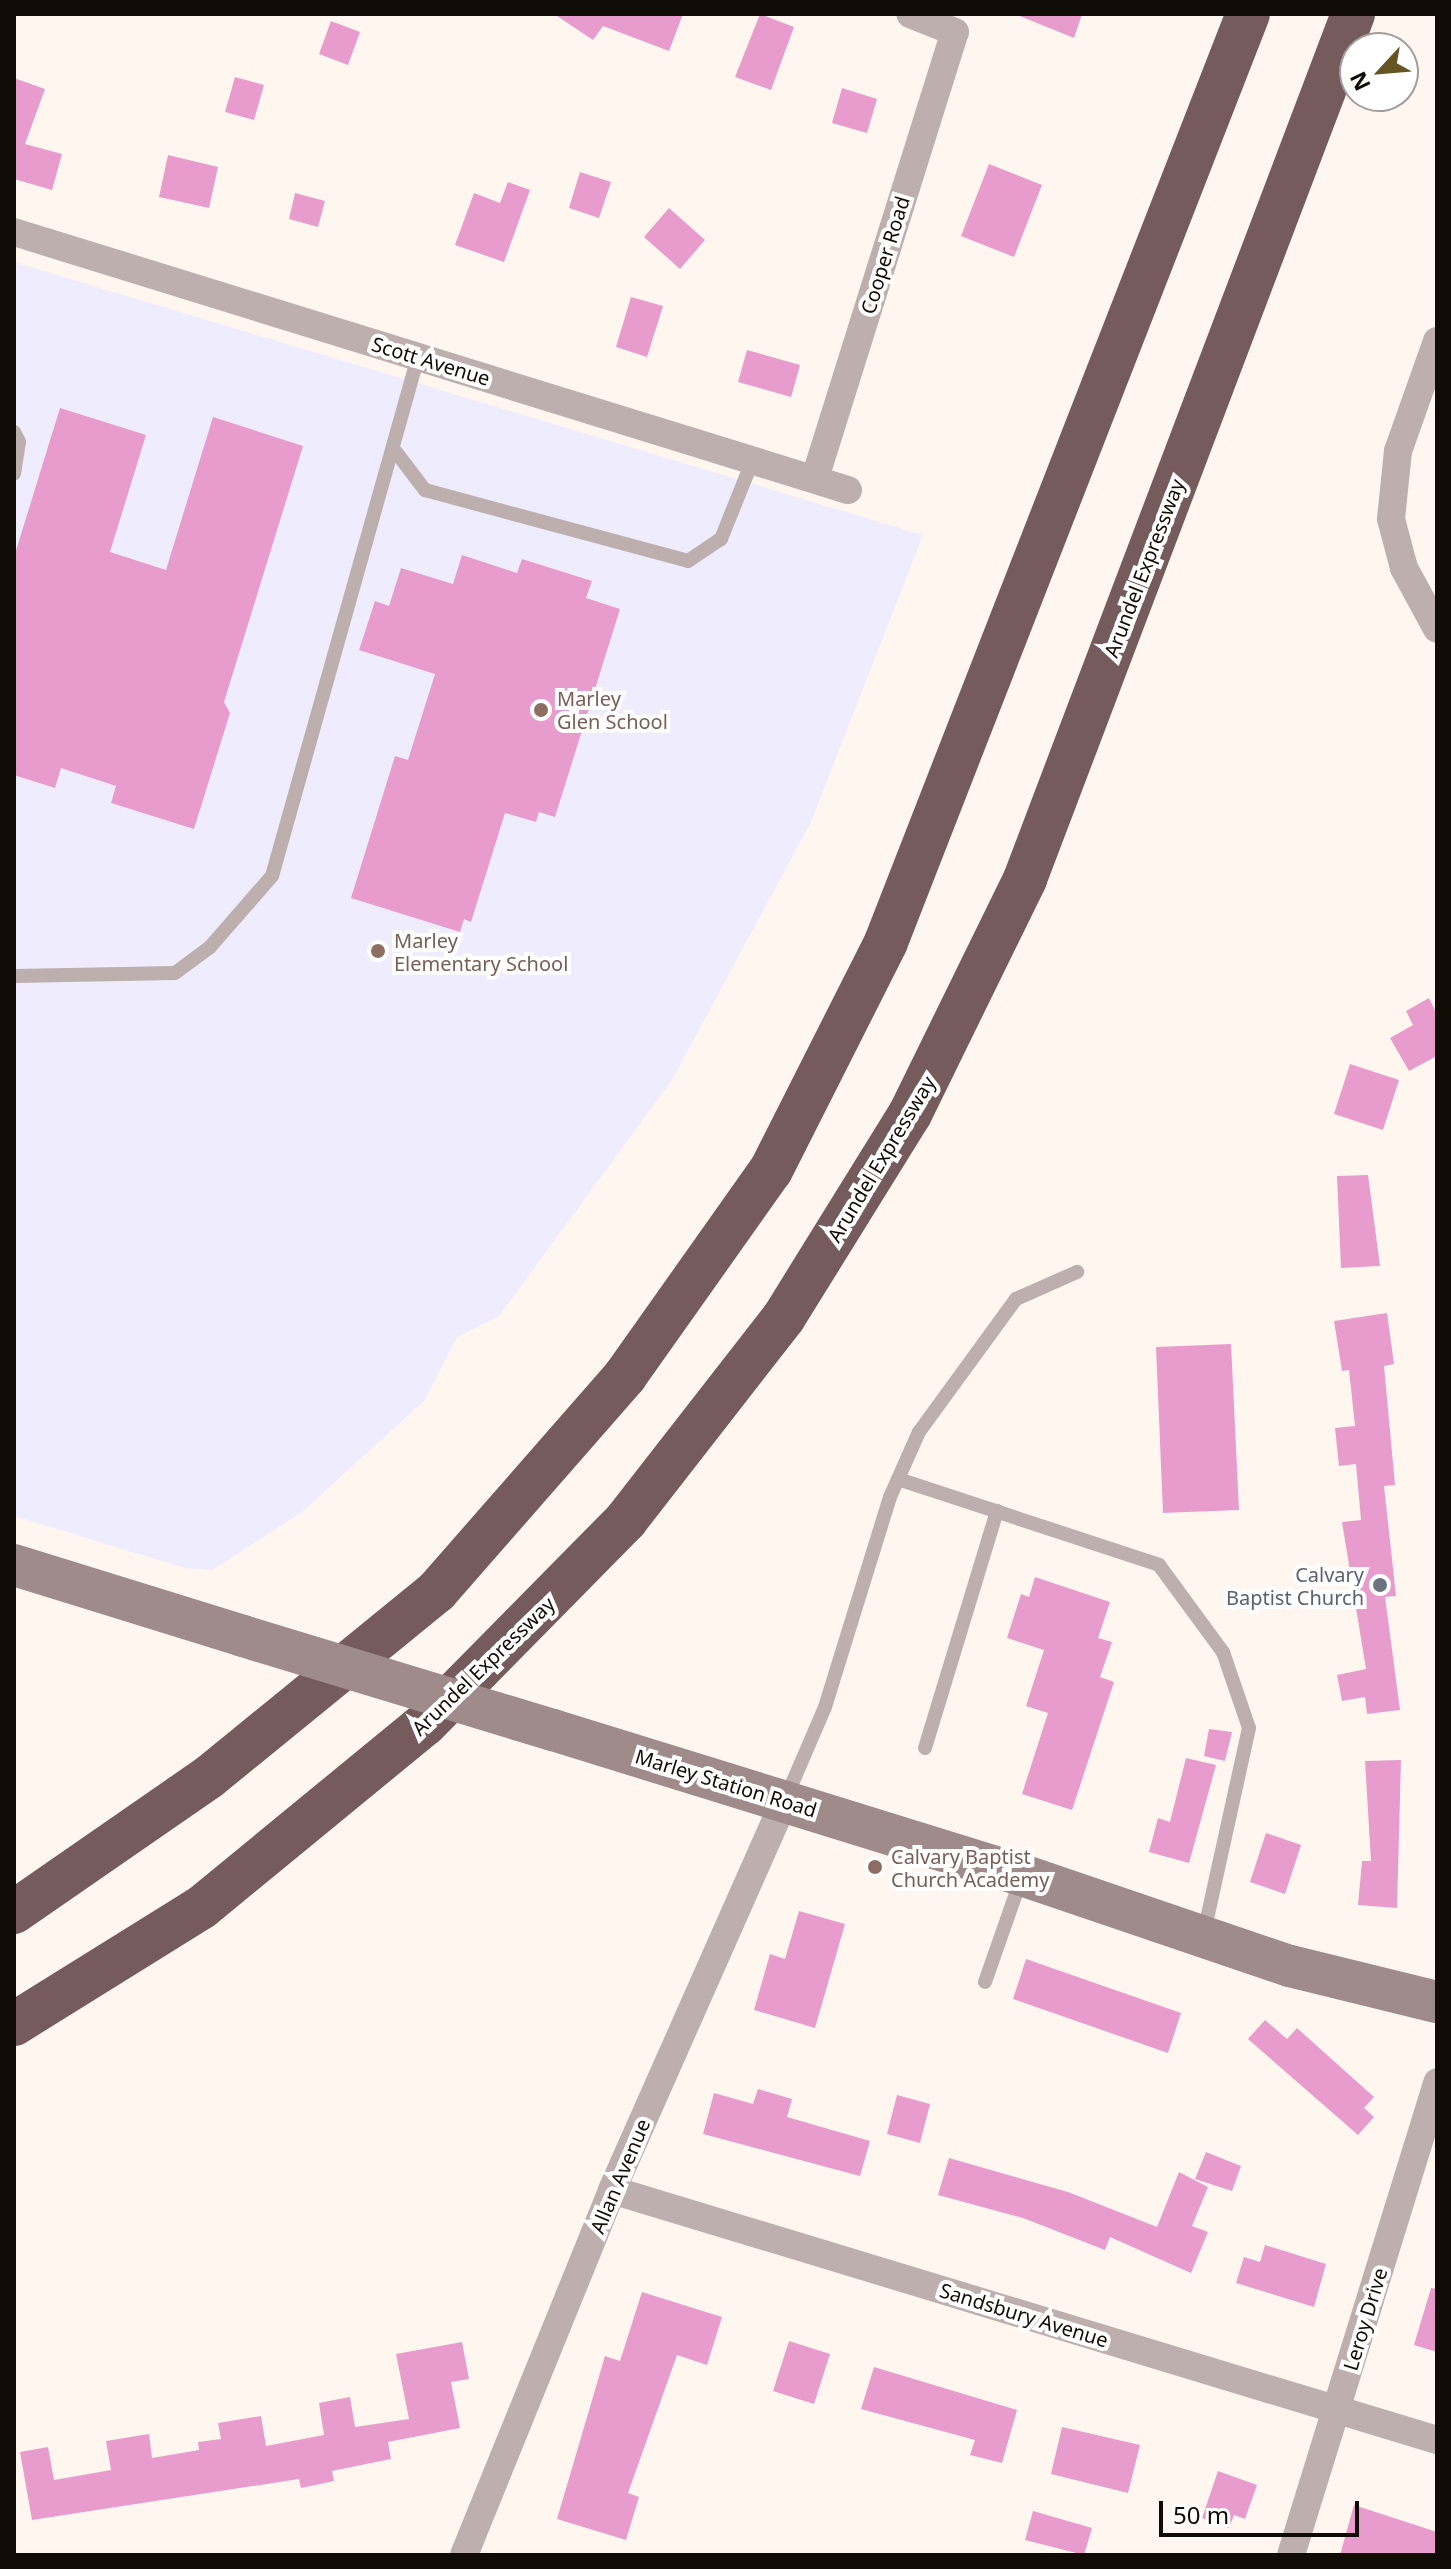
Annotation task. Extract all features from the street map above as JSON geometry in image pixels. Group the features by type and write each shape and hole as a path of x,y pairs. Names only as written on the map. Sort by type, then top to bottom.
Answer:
{"highway":[{"path":"14,1912 209,1777 437,1591 625,1376 771,1170 886,942 1248,14"},
{"name":"Arundel Expressway","path":"14,2024 202,1907 425,1724 626,1520 784,1317 910,1114 1025,879 1353,14"}],"main road":[{"name":"Marley Station Road","path":"14,1565 785,1800 1339,1980 1437,2002"}],"street":[{"name":"Cooper Road","path":"815,478 955,32 910,14"},
{"name":"Scott Avenue","path":"14,232 754,457 848,490"},
{"path":"1437,341 1398,451 1391,519 1404,568 1437,629"},
{"name":"Allan Avenue","path":"464,2555 612,2190 785,1800"},
{"name":"Leroy Drive","path":"1291,2555 1437,2082"},
{"name":"Sandsbury Avenue","path":"612,2190 1437,2440"}],"lane":[{"path":"14,976 175,973 210,947 272,876 396,452 418,357"},
{"path":"14,432 19,442 14,474"},
{"path":"396,452 425,490 688,561 721,539 754,457"},
{"path":"785,1800 825,1707 898,1479 919,1432 1016,1299 1077,1272"},
{"path":"898,1479 1159,1565 1223,1652 1249,1728 1203,1937"},
{"path":"925,1748 997,1511"},
{"path":"985,1982 1022,1875"}],"shaded area":[{"name":"Marley Elementary School","path":"14,262 923,535 811,822 672,1080 499,1316 457,1337 425,1400 301,1513 212,1570 185,1568 14,1516"}],"building":[{"path":"554,14 683,14 669,51 603,26 593,40"},
{"path":"760,14 794,27 771,90 735,77"},
{"path":"1015,14 1082,14 1074,38"},
{"path":"331,21 360,32 348,65 319,54"},
{"path":"235,77 264,85 254,120 225,112"},
{"path":"14,78 45,89 25,144 62,154 52,190 14,179"},
{"path":"842,88 877,99 867,133 832,123"},
{"path":"168,155 218,167 209,208 159,197"},
{"path":"989,164 1042,185 1014,257 961,236"},
{"path":"580,172 611,182 599,218 569,208"},
{"path":"508,182 530,190 504,262 455,245 474,193 500,203"},
{"path":"295,193 325,201 318,227 289,219"},
{"path":"669,208 705,240 680,269 644,237"},
{"path":"631,297 663,306 647,357 616,347"},
{"path":"747,350 800,365 791,397 738,382"},
{"path":"60,408 146,435 110,552 166,570 213,417 303,446 224,702 230,713 194,829 111,803 116,786 61,768 55,788 14,775 14,557"},
{"path":"462,555 517,573 522,559 592,581 586,598 620,609 555,817 539,812 536,822 505,813 471,922 464,919 460,932 351,898 395,756 408,760 435,674 359,650 375,601 389,606 401,568 453,584"},
{"path":"1429,998 1437,1014 1437,1056 1409,1071 1390,1038 1413,1025 1406,1011"},
{"path":"1350,1064 1399,1080 1383,1130 1334,1114"},
{"path":"1368,1175 1380,1266 1341,1268 1337,1176"},
{"path":"1387,1313 1394,1364 1384,1366 1395,1485 1384,1486 1396,1596 1385,1597 1400,1710 1367,1714 1365,1697 1342,1701 1337,1675 1366,1669 1342,1522 1361,1520 1356,1464 1339,1466 1335,1428 1355,1426 1349,1370 1342,1371 1334,1321"},
{"path":"1231,1344 1239,1510 1163,1513 1156,1347"},
{"path":"1035,1577 1110,1602 1098,1638 1112,1642 1100,1677 1114,1682 1072,1810 1022,1794 1048,1713 1026,1706 1044,1650 1007,1638 1021,1594 1029,1597"},
{"path":"1209,1729 1232,1732 1225,1761 1204,1756"},
{"path":"1186,1758 1216,1765 1189,1863 1149,1852 1158,1818 1170,1822"},
{"path":"1401,1760 1397,1908 1358,1905 1362,1861 1371,1861 1365,1761"},
{"path":"1266,1833 1301,1845 1285,1894 1250,1882"},
{"path":"799,1911 845,1924 815,2028 754,2010 770,1954 785,1959"},
{"path":"1026,1959 1181,2013 1168,2053 1013,1999"},
{"path":"1265,2020 1287,2039 1297,2028 1374,2097 1364,2108 1374,2117 1358,2135 1248,2039"},
{"path":"758,2089 792,2099 787,2117 870,2141 860,2176 703,2134 714,2093 753,2104"},
{"path":"897,2095 930,2104 920,2143 887,2134"},
{"path":"1206,2152 1241,2166 1232,2191 1195,2179"},
{"path":"949,2158 1068,2192 1157,2227 1179,2172 1208,2187 1192,2226 1208,2232 1191,2273 1110,2237 1105,2250 1023,2218 938,2195"},
{"path":"1265,2245 1326,2264 1314,2307 1236,2283 1244,2257 1260,2262"},
{"path":"1431,2288 1437,2289 1437,2352 1414,2345"},
{"path":"642,2292 722,2317 707,2365 677,2355 628,2493 639,2497 626,2540 557,2519 605,2356 620,2361"},
{"path":"789,2341 830,2354 814,2404 773,2391"},
{"path":"462,2342 469,2379 451,2382 460,2428 388,2442 391,2459 332,2471 334,2481 301,2488 299,2479 32,2520 20,2452 48,2447 54,2480 111,2470 106,2441 149,2434 152,2458 199,2450 198,2442 221,2439 218,2423 261,2416 266,2446 324,2435 319,2403 350,2397 355,2427 409,2419 396,2354"},
{"path":"874,2367 1017,2410 1002,2463 970,2455 975,2440 861,2409"},
{"path":"1062,2427 1140,2445 1128,2493 1051,2474"},
{"path":"1218,2471 1257,2485 1245,2519 1234,2515 1229,2528 1202,2518"},
{"path":"1354,2505 1437,2532 1437,2555 1340,2555"},
{"path":"1033,2511 1092,2528 1084,2555 1025,2540"}],"place":[{"name":"Marley Glen School","path":"541,710"},
{"name":"Marley Elementary School","path":"378,951"},
{"name":"Calvary Baptist Church","path":"1380,1585"},
{"name":"Calvary Baptist Church Academy","path":"875,1867"}]}
